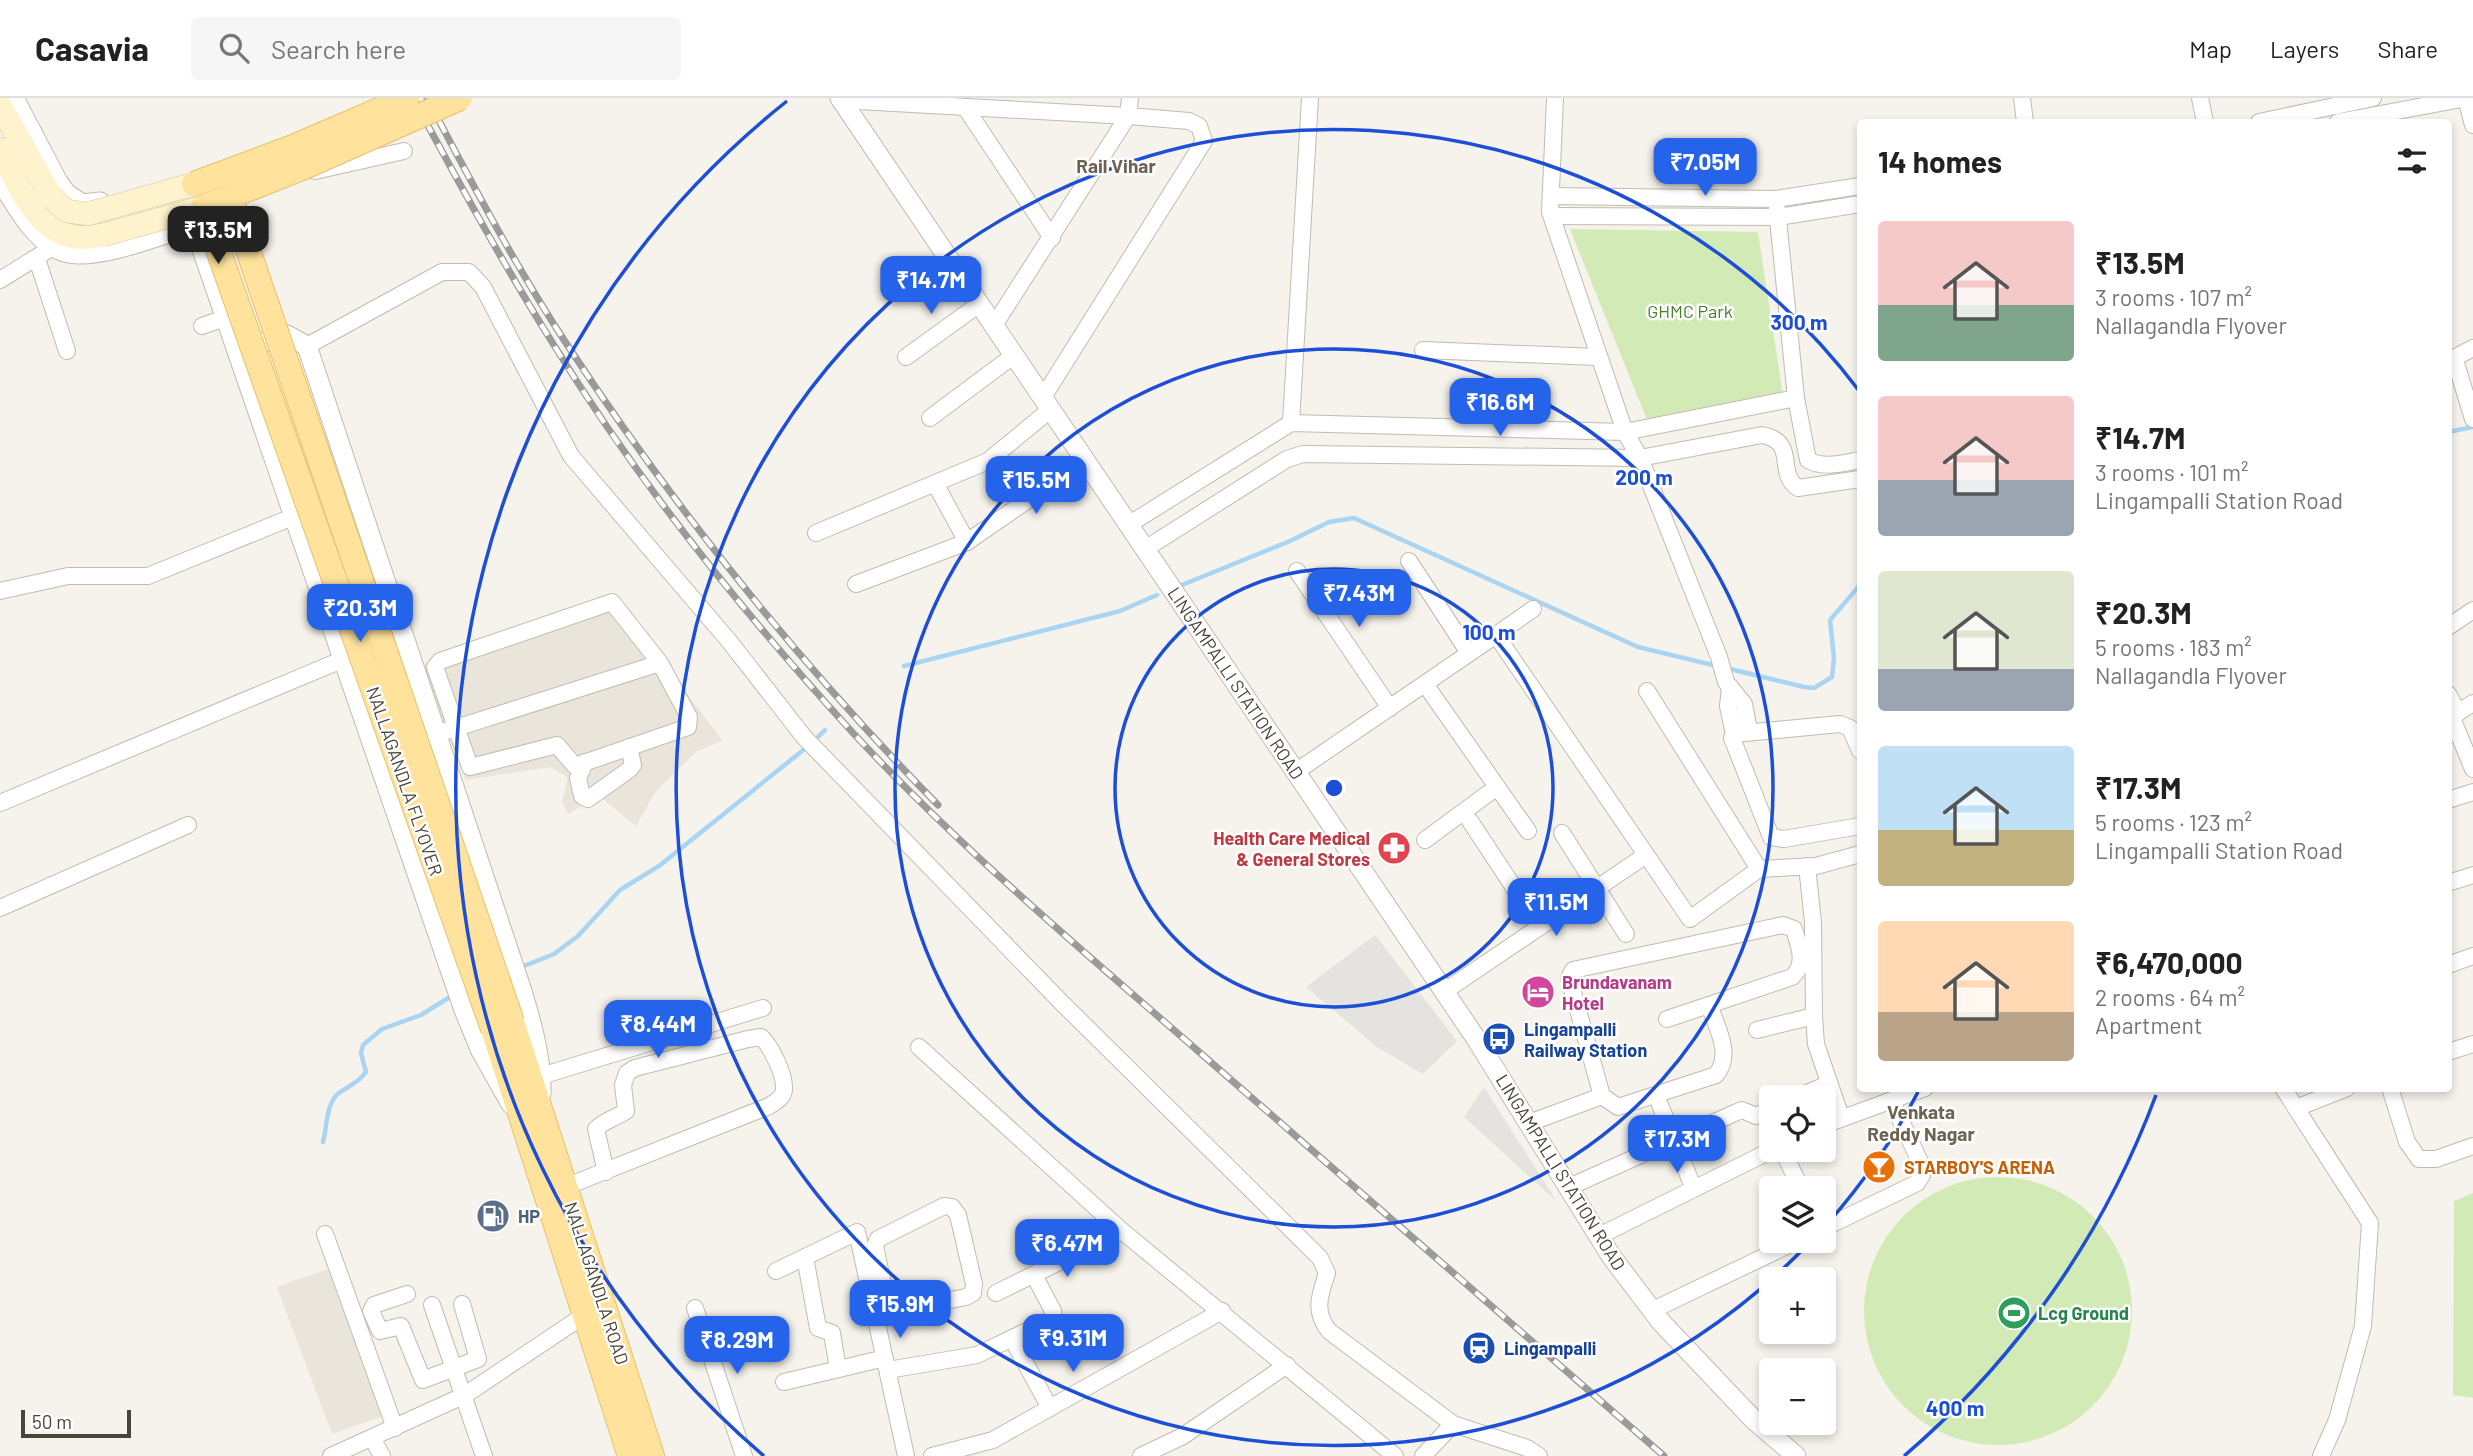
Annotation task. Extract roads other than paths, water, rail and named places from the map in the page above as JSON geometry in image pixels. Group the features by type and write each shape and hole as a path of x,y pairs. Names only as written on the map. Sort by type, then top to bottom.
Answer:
{"main road":[{"path":"0,149 32,208 52,228 72,238 88,239 203,207 226,185 407,98"},
{"path":"0,105 52,198 67,211 87,214 194,184 226,185 460,98"},
{"name":"NALLAGANDLA FLYOVER","path":"194,184 503,1025"},
{"name":"NALLAGANDLA FLYOVER","path":"226,185 503,1025 530,1115"},
{"name":"NALLAGANDLA ROAD","path":"530,1115 565,1187 652,1456"},
{"name":"NALLAGANDLA ROAD","path":"530,1115 586,1314 630,1456"}],"street":[{"path":"14,98 66,193 82,204 130,195 198,173 302,174 404,150"},
{"path":"993,327 1128,116 1130,98"},
{"path":"1291,423 1310,98"},
{"path":"1555,98 1552,216 1597,357 1625,432 1640,458 1720,657 1728,685 1744,704 1742,733"},
{"path":"2022,98 2025,119"},
{"path":"2200,98 2204,119"},
{"path":"2273,119 2374,98"},
{"path":"2355,119 2467,98 2473,125"},
{"path":"816,533 988,461 1046,405 1204,141 1199,126 1189,121 841,99"},
{"name":"LINGAMPALLI STATION ROAD","path":"841,99 1445,991 1599,1236 1653,1310 1753,1419 1796,1456"},
{"path":"964,107 1052,237"},
{"path":"0,180 18,209 51,245 65,252 87,253 154,237 189,237"},
{"path":"158,185 189,237"},
{"path":"1551,197 1776,199 1857,186"},
{"path":"130,195 154,237"},
{"path":"1776,199 1796,398 1808,460 1816,464 1830,465 1857,460"},
{"path":"1552,216 1778,217 1857,204"},
{"path":"189,237 192,227 249,380 464,1010 486,1061 530,1115"},
{"path":"0,280 37,259 51,245"},
{"path":"37,259 67,351"},
{"path":"249,380 300,360 308,348 442,272 469,272 483,287 571,456 729,641 804,737 1060,1001 1320,1258 1327,1273 1317,1306 1321,1321 1329,1331 1452,1424 1527,1448 1539,1456"},
{"path":"906,357 978,305"},
{"path":"202,326 226,314"},
{"path":"238,350 287,335 308,348 534,1030 541,1076 530,1115"},
{"path":"2473,348 2452,360 2473,418"},
{"path":"1423,350 1597,357"},
{"path":"930,418 1013,356"},
{"path":"1128,525 1291,423 1625,432 1796,398"},
{"path":"1145,549 1287,459 1303,453 1640,458 1762,435 1775,437 1780,443 1790,479 1798,488 1857,479"},
{"path":"856,584 967,542 1084,461"},
{"path":"936,485 967,542"},
{"path":"0,591 68,576 148,576 295,516"},
{"path":"1409,561 1469,653"},
{"path":"1297,571 1390,708"},
{"path":"449,774 557,744 575,766 688,727 689,717 660,663 612,602 440,661 435,667 470,767"},
{"path":"1297,771 1533,609"},
{"path":"2452,623 2473,610"},
{"path":"1496,635 1690,919 1759,869 1807,866 1857,855"},
{"path":"0,803 344,659"},
{"path":"436,734 660,663"},
{"path":"1425,684 1528,831"},
{"path":"1647,691 1759,869"},
{"path":"2473,703 2453,716 2473,769"},
{"path":"1857,743 1846,724 1742,733 1732,741 1770,837 1784,839 1857,827"},
{"path":"585,762 578,778 582,796 588,799 633,765 629,747"},
{"path":"1425,840 1497,787"},
{"path":"2452,799 2473,792"},
{"path":"1470,821 1540,926"},
{"path":"0,908 188,825"},
{"path":"1562,833 1626,934"},
{"path":"1445,991 1646,855"},
{"path":"1807,866 1813,922 1816,1044 1828,1084 1842,1117"},
{"path":"2452,882 2473,875"},
{"path":"1667,1019 1793,976 1802,965 1794,929 1783,925 1573,970 1569,978 1601,1096 1618,1107 1716,1075 1724,1065 1725,1052 1709,1005"},
{"path":"2452,964 2473,956"},
{"path":"541,1076 763,1008"},
{"path":"1757,1030 1814,1016"},
{"path":"565,1187 606,1172 769,1106 781,1098 785,1089 771,1046 761,1037 748,1039 635,1068 627,1073 624,1085 626,1111 603,1122 596,1129 606,1172"},
{"path":"2452,1051 2473,1044"},
{"path":"919,1047 1122,1231 1395,1456"},
{"path":"1836,1120 1892,1102 1914,1092"},
{"path":"2286,1092 2370,1223 2362,1326 2337,1420 2321,1456"},
{"path":"2296,1108 2337,1092"},
{"path":"2391,1092 2407,1142 2419,1159 2436,1159 2473,1146"},
{"path":"1529,1123 1601,1096"},
{"path":"1836,1222 1917,1183 1922,1175 1920,1164 1892,1102"},
{"path":"1660,1105 1693,1187"},
{"path":"1569,1187 1737,1111 1759,1115"},
{"path":"1599,1236 1759,1156"},
{"path":"880,1304 966,1297 973,1293 974,1283 958,1215 952,1207 944,1206 878,1239 875,1246 880,1304 886,1364 906,1456"},
{"path":"996,1293 1122,1231"},
{"path":"776,1271 857,1232 880,1304"},
{"path":"325,1234 395,1428"},
{"path":"1653,1310 1772,1253"},
{"path":"805,1257 818,1328 832,1332 838,1369"},
{"path":"784,1382 838,1369 977,1355 1054,1318 1034,1275"},
{"path":"407,1294 373,1306 371,1311 377,1328 383,1331 401,1326 423,1380 478,1359 462,1304"},
{"path":"432,1305 484,1456"},
{"path":"695,1308 744,1456"},
{"path":"932,1456 995,1448 1050,1408 1222,1311"},
{"path":"331,1456 465,1395 586,1314"},
{"path":"1017,1348 1050,1408"},
{"path":"1141,1456 1183,1436 1287,1365"},
{"path":"1423,1456 1452,1424"},
{"path":"372,1438 382,1456"}],"waterway":[{"path":"2452,431 2473,427"},
{"path":"1182,585 1290,541 1329,522 1354,518 1638,647 1717,666"},
{"path":"1726,668 1814,688 1832,677 1834,658 1830,620 1857,588"},
{"path":"904,666 1120,611 1157,595"},
{"path":"814,741 825,730"},
{"path":"519,968 554,954 578,936 620,890 659,866 807,747"},
{"path":"323,1142 329,1109 335,1097 366,1072 361,1053 363,1045 382,1029 421,1015 453,995"}],"railway":[{"path":"413,98 516,282 620,445 732,594 854,734 936,817 1022,897 1664,1456"},
{"path":"427,98 529,283 566,343 650,465 788,640 938,805"}],"place":[{"name":"Health Care Medical & General Stores","path":"1394,848"},
{"name":"Brundavanam Hotel","path":"1538,992"},
{"name":"Lingampalli Railway Station","path":"1499,1039"},
{"name":"STARBOY'S ARENA","path":"1879,1167"},
{"name":"HP","path":"493,1216"},
{"name":"Lcg Ground","path":"2014,1313"},
{"name":"Lingampalli","path":"1479,1348"}],"district":[{"name":"Rail Vihar","path":"1116,165"},
{"name":"Venkata Reddy Nagar","path":"1921,1122"}],"park label":[{"name":"GHMC Park","path":"1690,311"}]}
